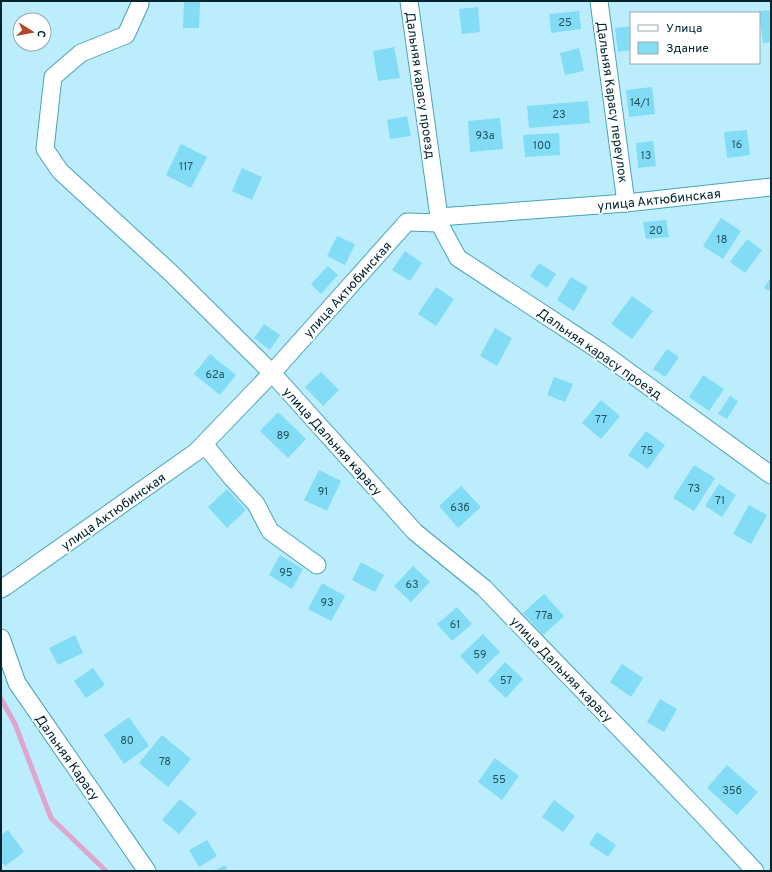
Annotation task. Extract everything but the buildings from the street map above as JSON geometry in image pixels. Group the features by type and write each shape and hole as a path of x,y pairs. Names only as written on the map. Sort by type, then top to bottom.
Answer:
{"street":[{"name":"Дальняя карасу проезд","path":"409,1 439,220 458,258 600,351 771,475"},
{"name":"Дальняя Карасу переулок","path":"599,1 626,203"},
{"name":"улица Дальняя карасу","path":"140,4 126,35 81,53 53,77 46,149 60,171 171,273 272,373 415,532 484,588 755,871"},
{"name":"улица Актюбинская","path":"1,589 196,452 272,373 408,222 626,203 771,187"},
{"path":"204,444 256,504 270,531 317,565"},
{"name":"Дальняя Карасу","path":"1,638 17,684 147,871"}],"waterway":[{"path":"1,699 15,724 51,818 106,871"}]}
